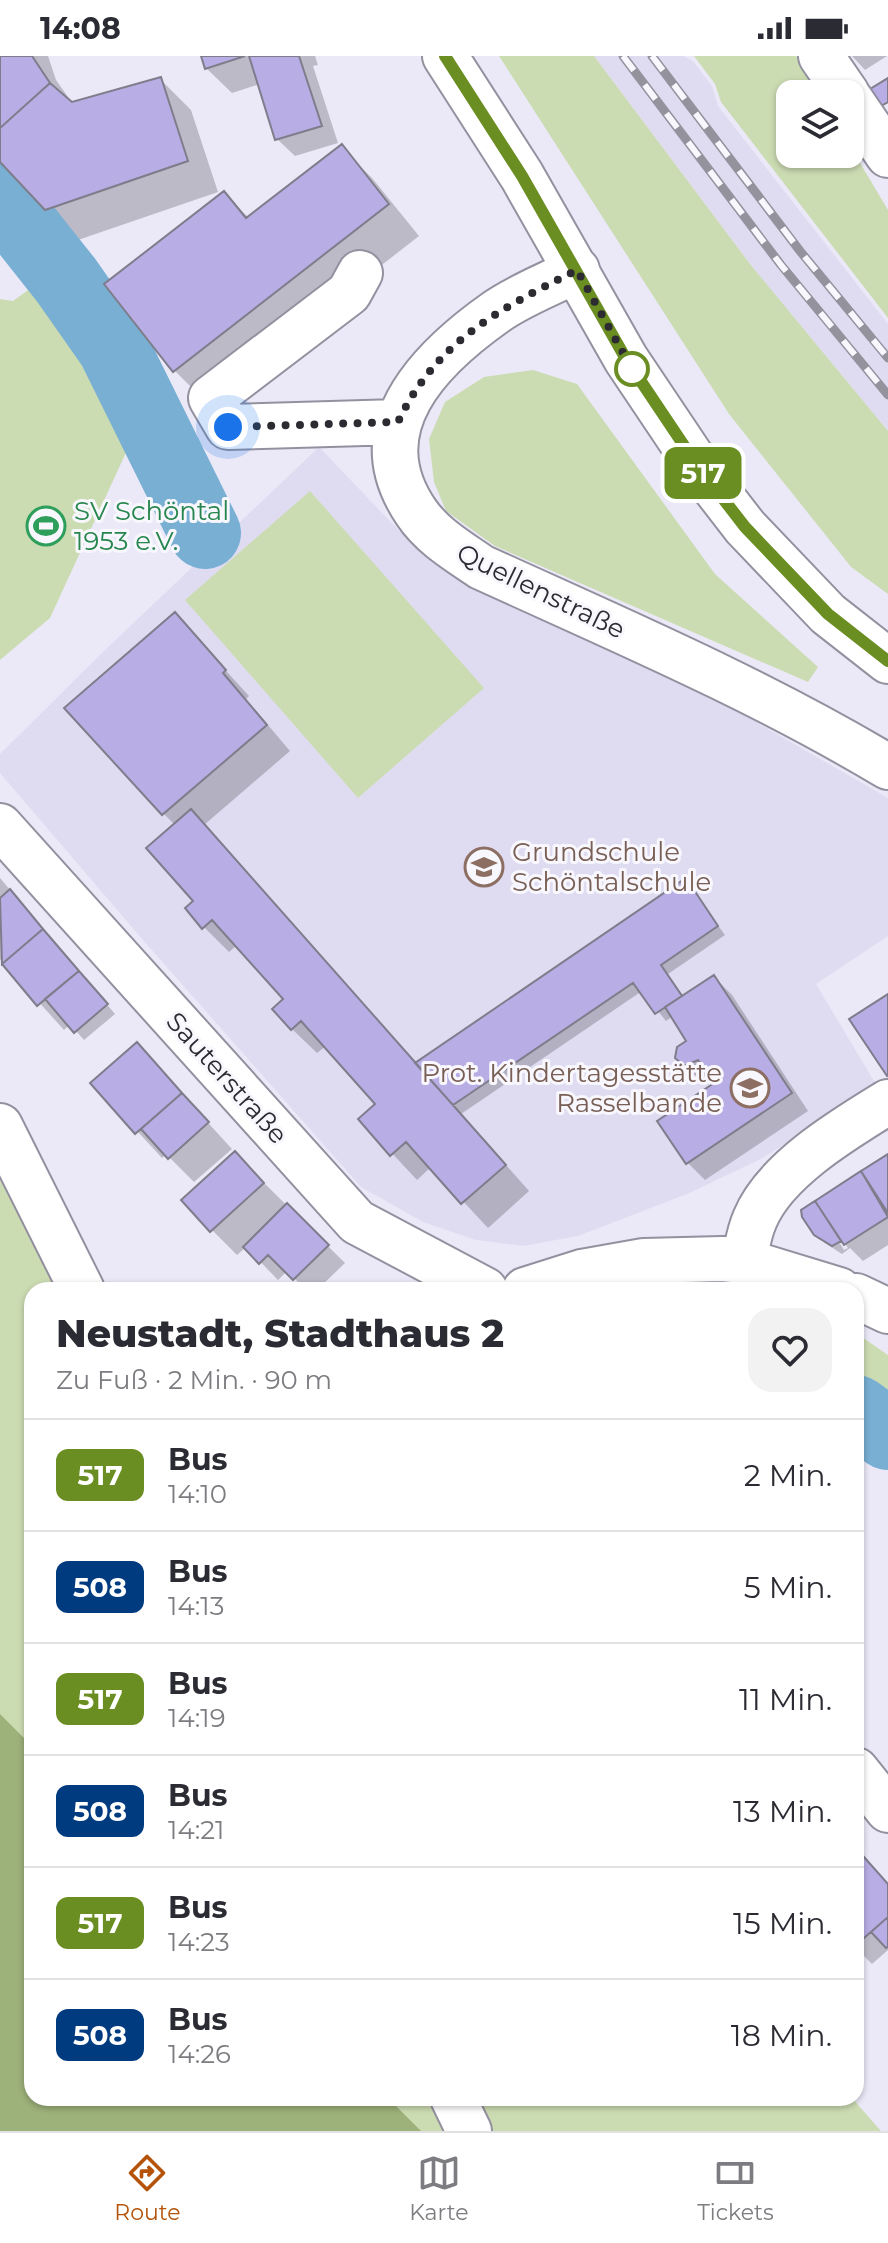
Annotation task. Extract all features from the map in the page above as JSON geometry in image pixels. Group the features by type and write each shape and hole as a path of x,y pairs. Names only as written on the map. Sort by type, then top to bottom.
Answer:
{"street":[{"path":"445,56 522,176 667,424 745,527 828,614 888,661"},
{"path":"821,56 837,80"},
{"path":"864,120 888,155"},
{"name":"Quellenstraße","path":"577,270 498,310 436,363 410,396 398,422 395,470 417,514 444,542 481,567 738,685 827,730 888,767"},
{"path":"360,273 349,293 211,398 228,427 398,422"},
{"name":"Sauterstraße","path":"0,826 357,1222 470,1282"},
{"path":"744,1261 754,1219 772,1190 805,1159 888,1102"},
{"path":"0,1126 78,1282"},
{"path":"550,1282 582,1272 644,1261 722,1259 744,1261 813,1282"},
{"path":"864,1300 888,1311"},
{"path":"864,1780 888,1810"},
{"path":"457,2106 469,2131"}],"shaded area":[{"path":"594,56 683,56 693,61 712,86 718,106 888,324 888,431 750,264"},
{"name":"Grundschule Schöntalschule","path":"319,447 410,542 451,570 533,617 716,699 888,798 888,936 816,984 877,1086 761,1159 687,1194 578,1236 523,1246 476,1240 423,1222 361,1187 143,940 0,773 0,754"}],"green space":[{"path":"499,56 594,56 750,264 888,431 888,594 851,567 729,414"},
{"path":"694,56 796,56 811,80 776,80 776,168 863,168 888,210 888,318 721,102 715,84"},
{"name":"SV Schöntal 1953 e.V.","path":"31,288 135,433 50,618 0,660 0,299 13,301"},
{"path":"533,370 577,384 715,574 818,667 808,682 495,546 446,511 434,482 429,439 445,402 484,377"},
{"path":"310,491 484,688 358,798 185,600"},
{"path":"0,1180 60,1282 24,1282 24,2106 859,2106 881,2131 0,2131"},
{"path":"864,1338 888,1355 888,1417 864,1400"},
{"path":"0,1714 24,1738 24,2106 396,2106 421,2131 0,2131"}],"building":[{"path":"0,56 32,56 50,83 0,128"},
{"path":"201,56 245,56 205,69"},
{"path":"249,56 299,56 322,126 275,140"},
{"path":"161,77 188,161 45,210 0,162 0,128 50,83 72,102"},
{"path":"888,78 888,102 881,106 870,89"},
{"path":"342,144 389,204 173,372 104,284 224,191 246,218"},
{"path":"175,612 226,670 223,673 267,725 162,815 64,708"},
{"path":"191,809 506,1165 461,1204 406,1142 390,1156 358,1119 375,1104 301,1021 291,1030 272,1009 283,999 212,920 202,929 185,908 193,901 146,848"},
{"path":"686,878 718,926 661,965 682,996 655,1014 633,983 453,1105 415,1063"},
{"path":"10,889 43,929 2,964 0,898"},
{"path":"43,929 79,971 37,1006 2,964"},
{"path":"79,971 108,1004 74,1033 45,999"},
{"path":"714,975 792,1093 686,1164 657,1121 714,1083 698,1060 684,1066 675,1058 677,1047 686,1041 665,1007"},
{"path":"888,994 888,1075 887,1076 849,1019"},
{"path":"137,1042 182,1093 135,1134 90,1083"},
{"path":"182,1093 209,1122 168,1159 141,1129"},
{"path":"235,1151 264,1183 210,1232 181,1200"},
{"path":"888,1154 888,1213 861,1171"},
{"path":"861,1171 888,1217 844,1245 815,1201"},
{"path":"815,1201 841,1241 832,1246 814,1235 802,1217 801,1210"},
{"path":"287,1203 329,1245 293,1280 268,1255 259,1264 243,1247"},
{"path":"864,1857 888,1884 888,1917 864,1938"},
{"path":"888,1917 888,1947 886,1948 871,1932"}],"waterway":[{"path":"0,197 66,280 113,347 205,533"},
{"path":"864,1417 888,1434"}],"railway":[{"path":"623,56 781,265 888,395"},
{"path":"652,56 800,251 888,358"}],"bus line":[{"name":"517","path":"445,56 522,176 626,359 697,465 745,527 828,614 888,661"}],"place":[{"name":"SV Schöntal 1953 e.V.","path":"46,526"},
{"name":"Grundschule Schöntalschule","path":"484,867"},
{"name":"Prot. Kindertagesstätte Rasselbande","path":"750,1088"}],"route":[{"path":"228,427 398,422 410,396 436,363 463,337 498,310 577,270 632,369"}]}
